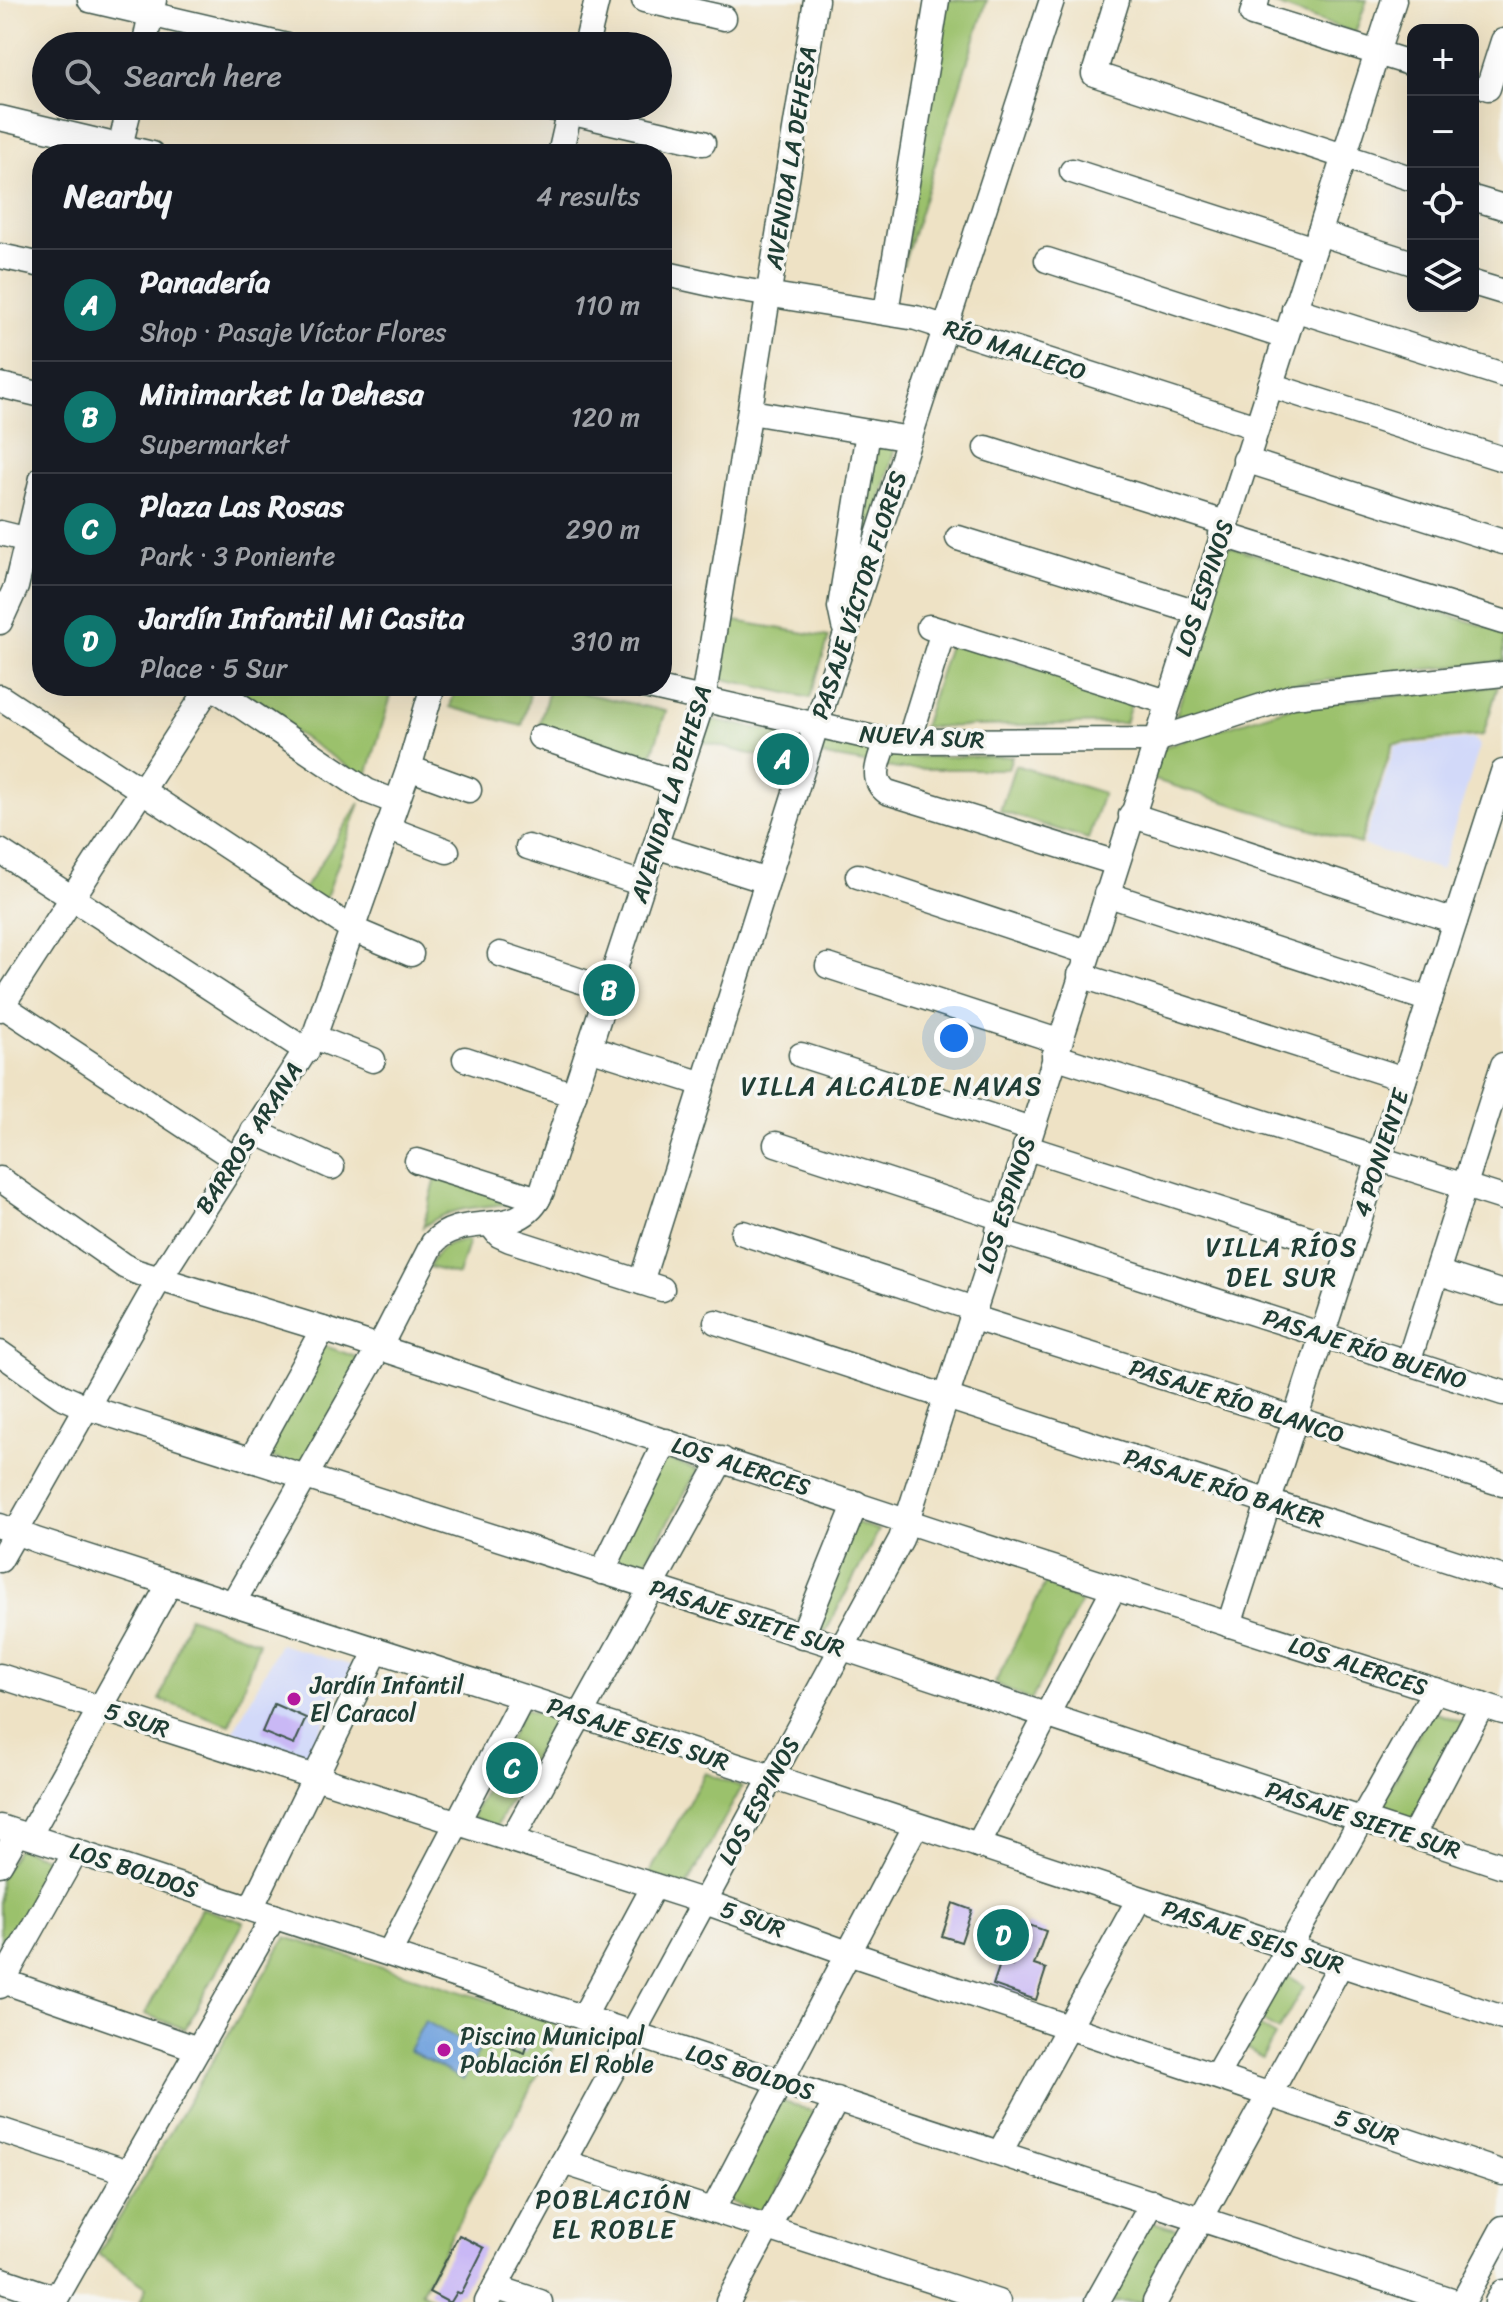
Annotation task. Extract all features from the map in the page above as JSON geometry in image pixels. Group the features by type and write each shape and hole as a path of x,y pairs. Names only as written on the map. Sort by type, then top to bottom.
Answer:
{"street":[{"path":"90,0 153,7 239,32"},
{"path":"589,32 597,0"},
{"path":"644,0 724,18"},
{"name":"AVENIDA LA DEHESA","path":"538,1199 703,700 816,0"},
{"path":"886,312 937,0"},
{"name":"PASAJE VÍCTOR FLORES","path":"490,1224 504,1238 652,1286 703,1084 1052,0"},
{"path":"1117,0 1094,74 1407,177"},
{"name":"LOS ESPINOS","path":"491,2294 843,1648 908,1521 1056,1048 1394,0"},
{"path":"147,32 153,7"},
{"path":"1255,7 1407,62"},
{"path":"1488,88 1503,41"},
{"path":"0,118 97,144"},
{"path":"120,144 126,120"},
{"path":"562,144 568,120"},
{"path":"613,120 703,143"},
{"path":"1072,171 1316,241 1407,262"},
{"path":"1479,200 1503,207"},
{"path":"0,256 32,263"},
{"path":"1047,260 1285,337"},
{"name":"RÍO MALLECO","path":"672,275 886,312 1256,427"},
{"path":"1479,285 1503,292"},
{"path":"1294,309 1503,375"},
{"path":"0,385 32,393"},
{"path":"1270,385 1503,459"},
{"path":"751,412 910,439"},
{"path":"848,628 841,621 840,607 868,432"},
{"path":"986,448 1503,622"},
{"path":"1245,460 1503,542"},
{"path":"0,533 32,553"},
{"path":"958,538 1197,612"},
{"path":"0,622 32,556"},
{"path":"1116,863 887,792 878,784 876,775 898,741 936,629 1167,702"},
{"name":"NUEVA SUR","path":"672,693 816,726 898,741 1156,740 1293,696 1503,674"},
{"path":"203,696 1,1006 235,1159"},
{"path":"225,696 367,791 396,802"},
{"name":"BARROS ARANA","path":"0,1560 8,1529 86,1407 160,1278 310,1044 409,768 430,696"},
{"path":"0,697 352,929 411,954"},
{"path":"540,737 676,783"},
{"path":"409,768 469,790"},
{"name":"4 PONIENTE","path":"1229,1625 1503,772"},
{"path":"1131,815 1455,921"},
{"path":"387,828 447,851"},
{"path":"656,846 767,881"},
{"path":"528,847 643,884"},
{"path":"0,851 310,1044 373,1060"},
{"path":"858,876 1083,964 1404,1079"},
{"path":"1106,894 1430,1000"},
{"path":"500,954 608,990"},
{"path":"828,966 1056,1048 1503,1198"},
{"path":"589,1048 703,1084"},
{"path":"801,1055 1349,1251"},
{"path":"465,1059 574,1095"},
{"path":"1408,1363 1499,1091 1503,1065"},
{"path":"253,1131 332,1167"},
{"name":"PASAJE RÍO BUENO","path":"776,1144 1000,1225 1503,1393"},
{"path":"233,1603 379,1348 437,1238 456,1229 521,1218 538,1199 417,1161"},
{"name":"LOS ALERCES","path":"0,1179 124,1266 1492,1708"},
{"name":"PASAJE RÍO BLANCO","path":"743,1233 972,1313 1503,1484"},
{"path":"1437,1272 1503,1293"},
{"name":"PASAJE RÍO BAKER","path":"716,1322 1503,1578"},
{"path":"251,1460 323,1329"},
{"name":"PASAJE SIETE SUR","path":"0,1353 61,1396 86,1407 843,1648 1503,1866"},
{"path":"602,1572 666,1441"},
{"path":"512,1839 722,1459"},
{"path":"802,1636 856,1503"},
{"name":"PASAJE SEIS SUR","path":"8,1529 1503,2018"},
{"path":"0,1864 16,1832 100,1707 170,1583"},
{"path":"978,1845 1114,1588"},
{"path":"0,2279 55,2300 198,2049 262,1912 314,1778 377,1650"},
{"name":"5 SUR","path":"0,1676 705,1902 1503,2173"},
{"path":"1216,2076 1435,1690"},
{"path":"389,1953 523,1697"},
{"path":"1413,1836 1492,1708"},
{"path":"713,2210 916,1825"},
{"name":"LOS BOLDOS","path":"16,1832 1455,2302"},
{"path":"76,1851 1,1982 198,2049"},
{"path":"583,2018 654,1886"},
{"path":"1000,2152 1139,1899"},
{"path":"1155,2302 1340,1966"},
{"path":"728,2302 837,2099"},
{"path":"0,2130 128,2172"},
{"path":"563,2162 998,2302"},
{"path":"1097,2302 1153,2202"},
{"path":"1463,2302 1503,2228"},
{"path":"1497,2302 1503,2292"},
{"path":"491,2294 540,2302"}],"shaded area":[{"path":"1474,739 1480,746 1441,870 1363,845 1395,746"},
{"name":"Jardín Infantil El Caracol","path":"280,1644 353,1666 307,1758 233,1732"}],"green space":[{"path":"947,0 987,0 903,266"},
{"path":"1271,0 1367,0 1355,33 1270,3"},
{"path":"896,444 851,607 874,445"},
{"path":"1229,546 1503,632 1503,661 1282,685 1197,713 1176,715"},
{"path":"723,619 829,637 810,698 714,677"},
{"path":"950,642 1133,698 1125,723 923,727"},
{"path":"1498,686 1483,735 1393,744 1360,844 1145,777 1157,749 1297,705"},
{"path":"240,696 391,696 366,779"},
{"path":"453,696 530,696 522,726 450,707"},
{"path":"547,696 596,696 666,711 649,764 538,729"},
{"path":"709,719 901,757 1012,756 1008,769 898,769 791,750 786,763 703,742"},
{"path":"1015,765 1103,793 1088,839 1000,811"},
{"path":"360,803 323,906 302,892"},
{"path":"436,1178 517,1200 509,1204 453,1212 423,1227"},
{"path":"469,1240 458,1275 429,1267 444,1246"},
{"path":"322,1345 365,1360 305,1468 261,1454"},
{"path":"652,1454 698,1470 638,1574 594,1559"},
{"path":"842,1518 879,1530 826,1631 798,1622"},
{"path":"1045,1583 1081,1602 1031,1701 995,1683"},
{"path":"189,1617 259,1642 230,1725 160,1700"},
{"path":"524,1709 554,1719 496,1827 472,1817"},
{"path":"1431,1711 1470,1725 1417,1824 1378,1811"},
{"path":"705,1773 742,1787 686,1887 649,1874"},
{"path":"18,1848 60,1863 0,1966 0,1878"},
{"path":"201,1908 244,1922 185,2029 145,2014"},
{"path":"286,1937 552,2020 560,2034 421,2292 439,2302 140,2302 146,2287 98,2254"},
{"path":"1282,1973 1304,1986 1278,2031 1256,2018"},
{"path":"1253,2023 1275,2036 1262,2058 1240,2045"},
{"path":"781,2101 819,2113 764,2214 726,2200"},
{"path":"1150,2221 1182,2231 1143,2302 1103,2302"}],"water":[{"name":"Piscina Municipal Población El Roble","path":"425,2021 479,2051 463,2080 409,2050"}],"building":[{"path":"274,1704 306,1718 294,1745 262,1732"},
{"path":"953,1903 972,1910 961,1942 942,1936"},
{"path":"996,1917 1019,1923 1010,1955 987,1947"},
{"path":"1026,1924 1046,1931 1034,1965 1046,1969 1036,2000 993,1985 1001,1961 1012,1965"},
{"path":"513,2032 530,2037 525,2053 508,2047"},
{"path":"459,2235 484,2248 461,2294 457,2292 448,2302 429,2292"}],"place":[{"name":"Panadería","path":"783,759"},
{"name":"Minimarket la Dehesa","path":"609,990"},
{"name":"Jardín Infantil El Caracol","path":"294,1699"},
{"name":"Plaza Las Rosas","path":"512,1768"},
{"name":"Jardín Infantil Mi Casita","path":"1003,1935"},
{"name":"Piscina Municipal Población El Roble","path":"444,2050"}],"district":[{"name":"VILLA ALCALDE NAVAS","path":"892,1086"},
{"name":"VILLA RÍOS DEL SUR","path":"1282,1262"},
{"name":"POBLACIÓN EL ROBLE","path":"614,2214"}]}
